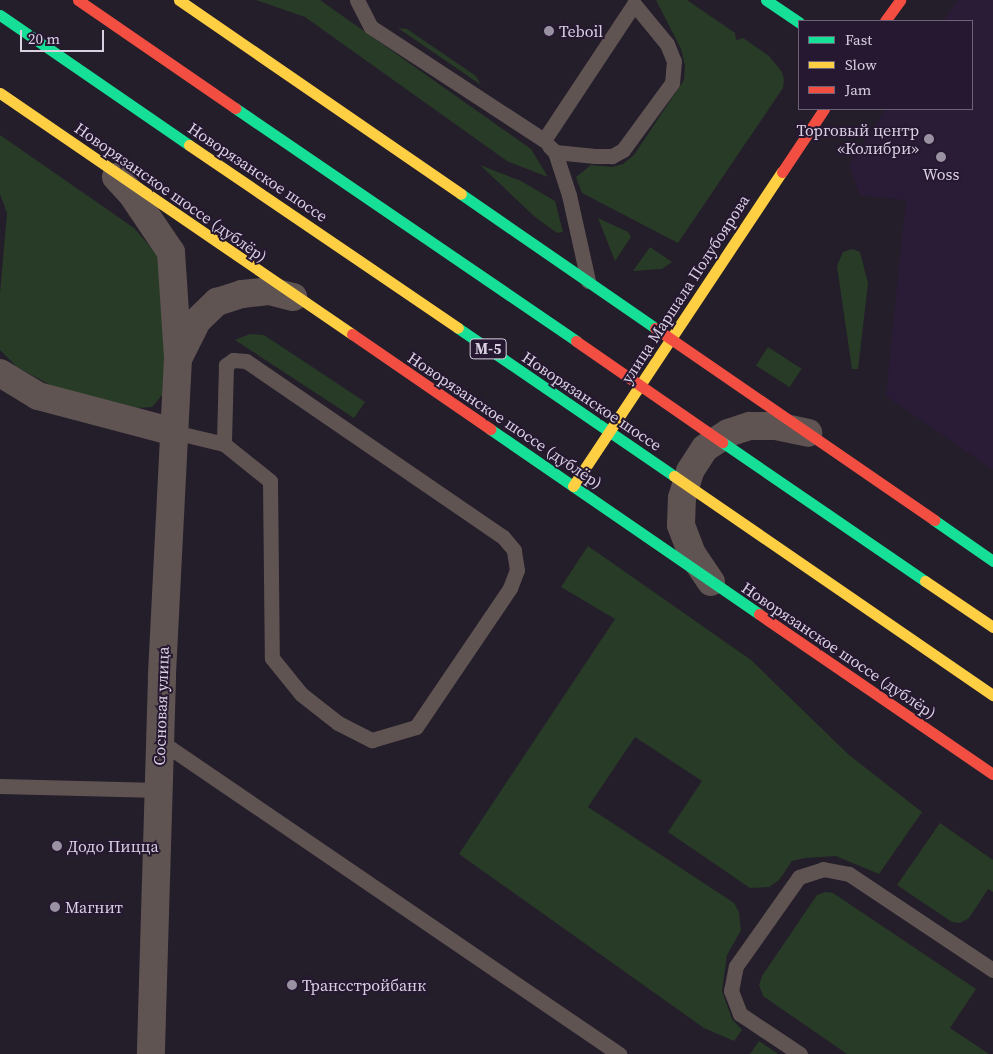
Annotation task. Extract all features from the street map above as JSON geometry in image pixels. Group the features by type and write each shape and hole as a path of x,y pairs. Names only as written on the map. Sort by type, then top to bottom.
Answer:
{"main road":[{"path":"78,0 993,627"},
{"path":"179,0 810,433 993,561"},
{"path":"766,0 798,21"},
{"path":"886,20 900,0"},
{"name":"Новорязанское шоссе","path":"0,15 993,695"},
{"name":"Новорязанское шоссе (дублёр)","path":"0,93 293,297 993,774"},
{"name":"улица Маршала Полубоярова","path":"573,486 673,340 823,110"}],"street":[{"name":"Сосновая улица","path":"100,162 131,193 171,252 178,358 160,741 151,1054"},
{"name":"Сосновая улица","path":"178,358 197,321 217,302 242,294 269,291 293,297"},
{"path":"0,372 38,396 174,432"},
{"path":"712,583 692,554 681,525 682,498 690,471 705,448 728,433 750,426 776,426 810,433"}],"lane":[{"path":"358,0 372,26 544,140 555,152 588,282"},
{"path":"544,140 634,1 668,44 674,62 672,83 623,150 612,156 555,152"},
{"path":"174,432 224,444 270,481 272,658 301,694 338,722 372,740 416,727 510,588 517,570 514,550 503,537 246,361 233,360 226,365 224,444"},
{"path":"160,741 619,1054"},
{"path":"0,786 159,790"},
{"path":"800,1054 740,1014 731,991 736,966 799,877 823,869 849,874 993,970"}],"shaded area":[{"path":"958,0 993,0 993,470 886,396 906,200 860,195 849,165 885,110 973,110 973,20 945,20"}],"green space":[{"path":"256,0 320,0 531,149 548,177 507,161 305,17"},
{"path":"656,0 687,0 735,33 736,40 743,38 769,56 782,72 784,80 783,88 678,243 582,193 576,177 591,165 612,167 623,164 634,155 684,80 685,65 681,49"},
{"path":"398,28 407,29 476,76 481,85"},
{"path":"0,135 134,228 161,259 166,294 164,393 152,407 135,408 65,393 17,367 0,350 0,294 7,213 0,194"},
{"path":"480,165 521,181 555,201 563,232 557,233 535,217"},
{"path":"598,218 628,232 631,237 615,261"},
{"path":"650,247 672,262 662,269 633,271"},
{"path":"852,249 860,252 868,283 858,369 852,369 837,266 843,252"},
{"path":"250,334 264,335 365,402 354,418 235,340"},
{"path":"768,347 802,369 790,387 756,365"},
{"path":"588,546 751,660 849,755 922,812 879,874 836,856 805,858 792,861 779,880 769,887 750,888 668,832 702,781 635,737 588,807 734,903 739,912 741,930 727,955 722,991 732,1019 742,1030 734,1041 704,1028 459,854 615,619 561,587"},
{"path":"940,823 993,860 993,892 988,889 969,918 960,923 952,922 897,885"},
{"path":"826,892 833,893 976,989 950,1028 989,1054 847,1054 763,996 759,985 762,976 817,895"},
{"path":"759,1041 778,1054 750,1054"}],"traffic: fast":[{"path":"766,0 798,21"},
{"path":"0,15 189,145"},
{"path":"235,108 576,341"},
{"path":"461,194 655,328"},
{"path":"458,328 674,476"},
{"path":"490,429 759,614"},
{"path":"722,442 925,581"},
{"path":"934,520 993,561"}],"traffic: slow":[{"path":"179,0 461,194"},
{"path":"0,93 352,334"},
{"path":"189,145 458,328"},
{"path":"573,486 782,172"},
{"path":"674,476 993,695"},
{"path":"925,581 993,627"}],"traffic: jam":[{"path":"78,0 235,108"},
{"path":"886,20 900,0"},
{"path":"782,172 823,110"},
{"path":"655,328 934,520"},
{"path":"352,334 490,429"},
{"path":"576,341 722,442"},
{"path":"759,614 993,774"}],"place":[{"name":"Teboil","path":"549,31"},
{"name":"Торговый центр «Колибри»","path":"929,139"},
{"name":"Woss","path":"941,157"},
{"name":"Додо Пицца","path":"57,846"},
{"name":"Магнит","path":"55,907"},
{"name":"Трансстройбанк","path":"292,985"}]}
